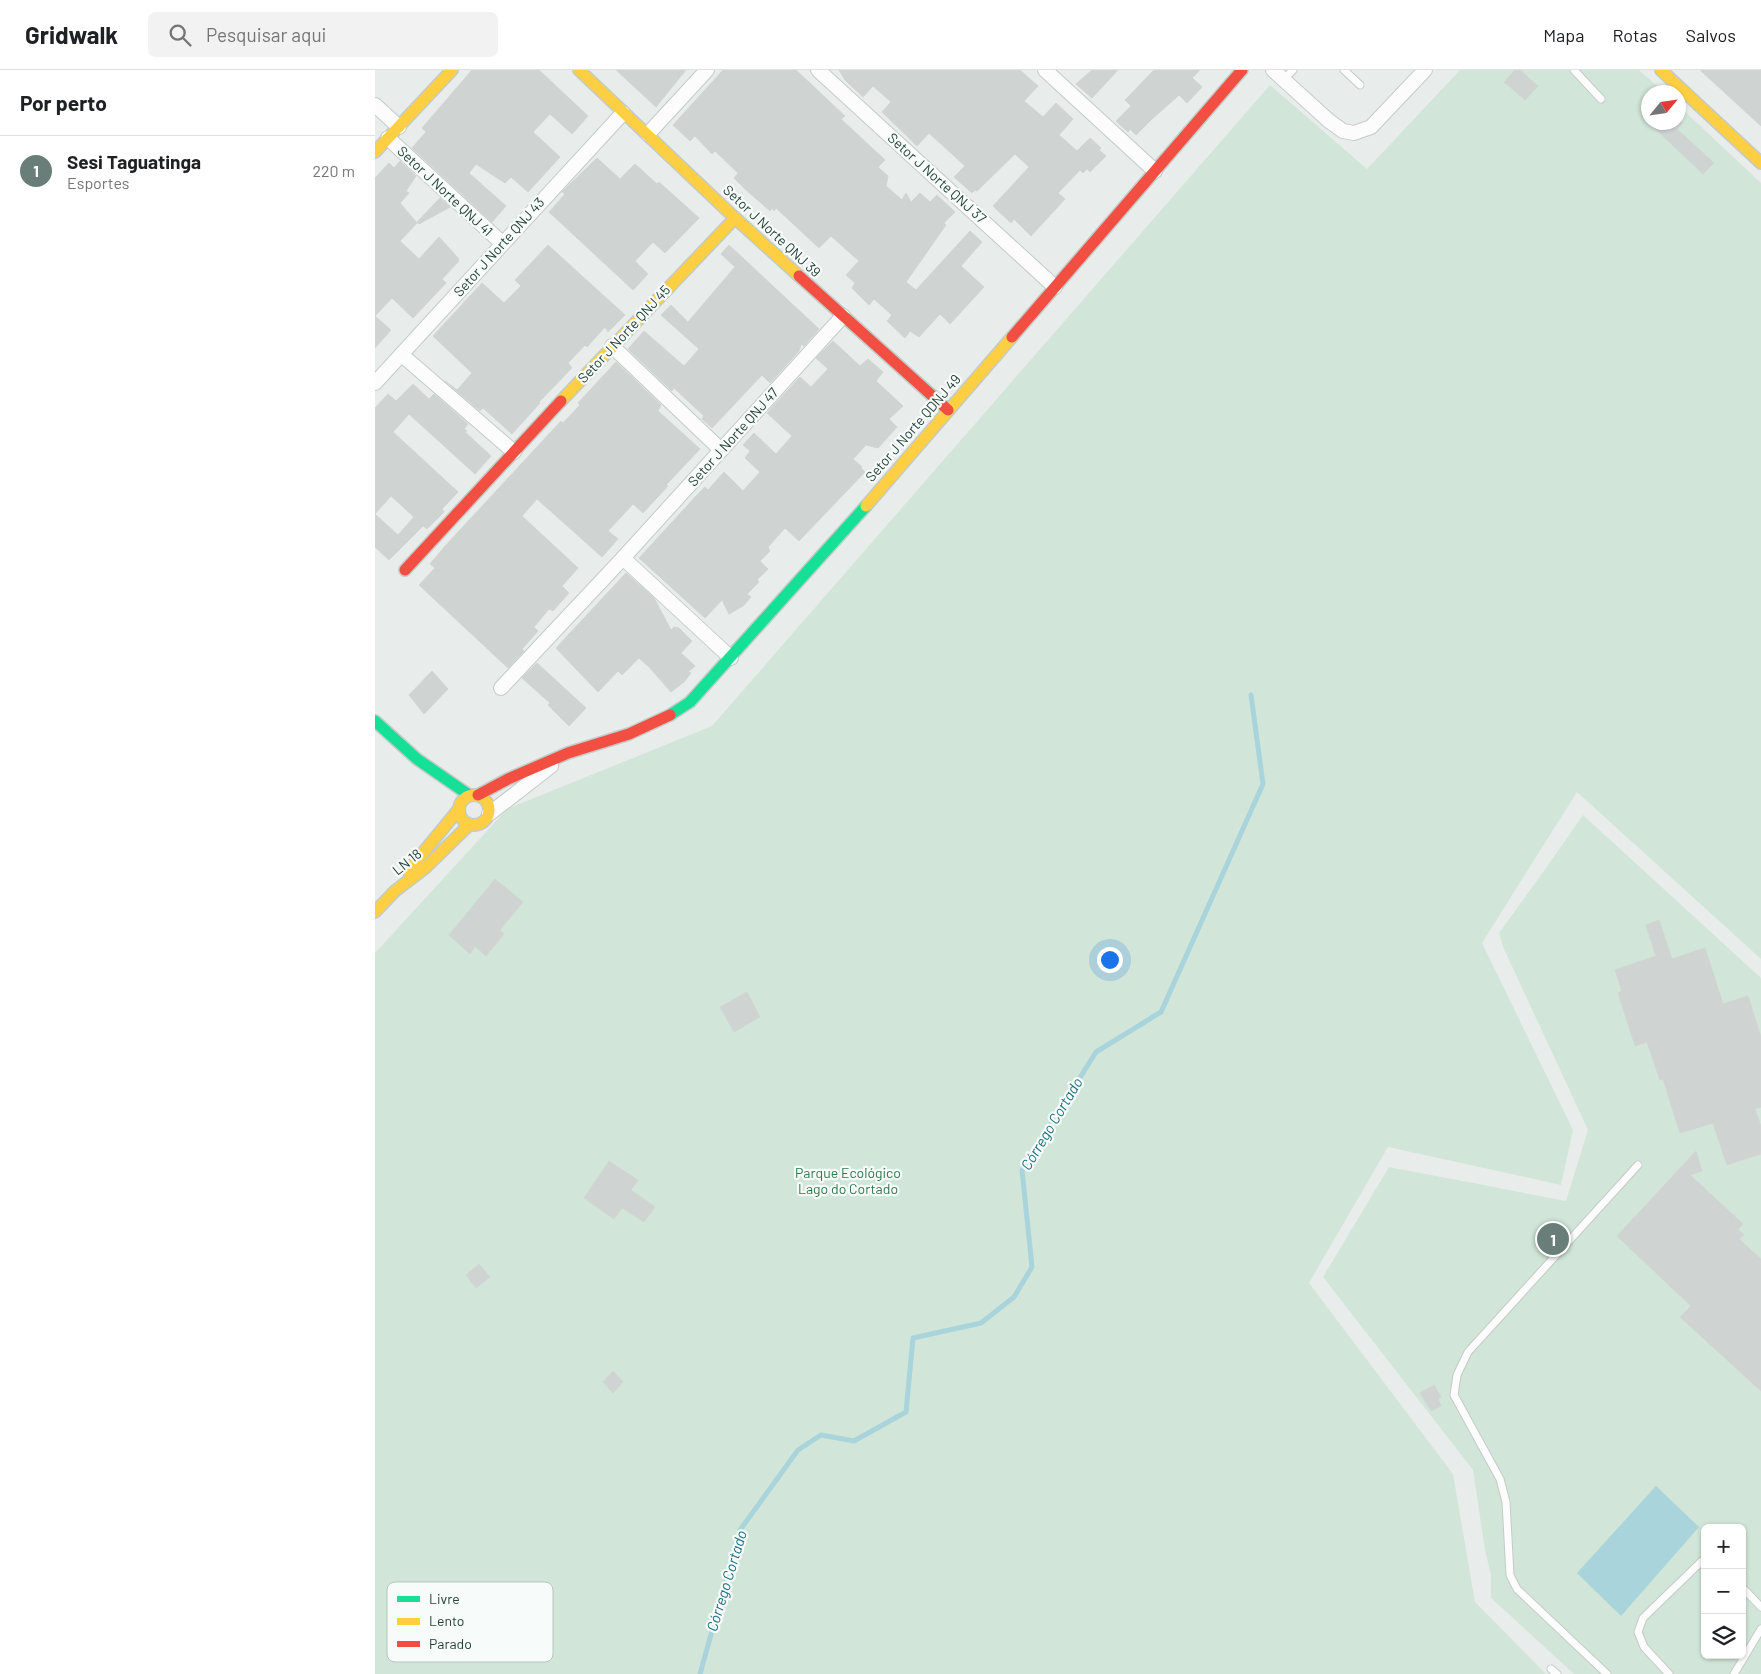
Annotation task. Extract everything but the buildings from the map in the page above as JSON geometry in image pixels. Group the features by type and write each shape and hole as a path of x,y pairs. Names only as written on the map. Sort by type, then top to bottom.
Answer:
{"street":[{"name":"Setor J Norte QNJ 41","path":"375,152 452,70"},
{"name":"Setor J Norte QNJ 39","path":"579,70 735,218 948,410"},
{"path":"648,134 707,70"},
{"name":"Setor J Norte QNJ 37","path":"818,70 1055,287"},
{"path":"1045,70 1155,172"},
{"name":"Setor J Norte QDNJ 49","path":"473,795 567,753 629,734 670,715 690,702 848,527 1242,70"},
{"path":"1273,70 1288,75 1329,121 1343,131 1354,133 1371,127 1425,70"},
{"path":"1661,70 1761,163"},
{"path":"375,105 399,127"},
{"name":"Setor J Norte QNJ 43","path":"375,383 623,113"},
{"name":"Setor J Norte QNJ 41","path":"388,138 502,243"},
{"name":"Setor J Norte QNJ 45","path":"405,570 612,346 735,218"},
{"name":"Setor J Norte QNJ 47","path":"501,688 623,558 843,316"},
{"path":"612,346 721,450"},
{"path":"402,354 515,452"},
{"path":"623,558 731,658"},
{"path":"375,722 417,759 459,807"},
{"path":"473,795 463,799 459,807 459,816 463,822 469,825 481,824 489,814 567,753"},
{"path":"417,759 487,803 489,814"},
{"name":"LN 18","path":"395,891 410,868 459,807"},
{"name":"LN 18","path":"395,891 425,868 469,825"},
{"path":"375,912 395,891"}],"lane":[{"path":"1344,70 1360,85"},
{"path":"1575,70 1601,98"},
{"path":"1607,1674 1517,1589 1510,1575 1505,1502 1500,1479 1455,1396 1457,1375 1468,1352 1638,1165"},
{"path":"1669,1674 1644,1646 1638,1632 1643,1618 1701,1562"},
{"path":"1746,1591 1761,1607"},
{"path":"1734,1674 1761,1630"}],"green space":[{"name":"Parque Ecológico Lago do Cortado","path":"1460,70 1639,70 1656,85 1641,85 1641,130 1686,130 1686,113 1761,183 1761,959 1577,792 1482,943 1573,1130 1561,1185 1388,1147 1309,1283 1453,1474 1475,1602 1546,1674 375,1674 375,953 507,809 712,726 1270,85 1367,169"},
{"path":"1583,815 1761,978 1761,1674 1574,1674 1491,1598 1491,1575 1485,1550 1473,1470 1323,1277 1389,1167 1566,1201 1588,1130 1504,949 1499,933"}],"water":[{"path":"1656,1486 1699,1527 1621,1616 1577,1573"}],"waterway":[{"name":"Córrego Cortado","path":"700,1674 740,1530 798,1450 821,1435 854,1441 906,1412 913,1338 981,1323 1014,1297 1032,1267 1022,1170 1096,1052 1161,1012 1263,784 1251,695"}],"traffic: fast":[{"path":"670,715 690,702 866,506"},
{"path":"375,721 417,759 469,795"}],"traffic: slow":[{"path":"375,152 452,70"},
{"path":"579,70 799,276"},
{"path":"1661,70 1761,163"},
{"path":"561,401 735,218"},
{"path":"866,506 1012,337"},
{"path":"474,795 485,799 489,810 485,821 474,825 463,821 459,810 463,799 474,795"},
{"path":"408,871 459,809"},
{"path":"375,912 395,891 425,868 469,825"}],"traffic: jam":[{"path":"1012,337 1242,70"},
{"path":"799,276 948,410"},
{"path":"405,570 561,401"},
{"path":"478,795 508,779 568,753 629,734 670,715"}],"place":[{"name":"Sesi Taguatinga","path":"1553,1239"}]}
